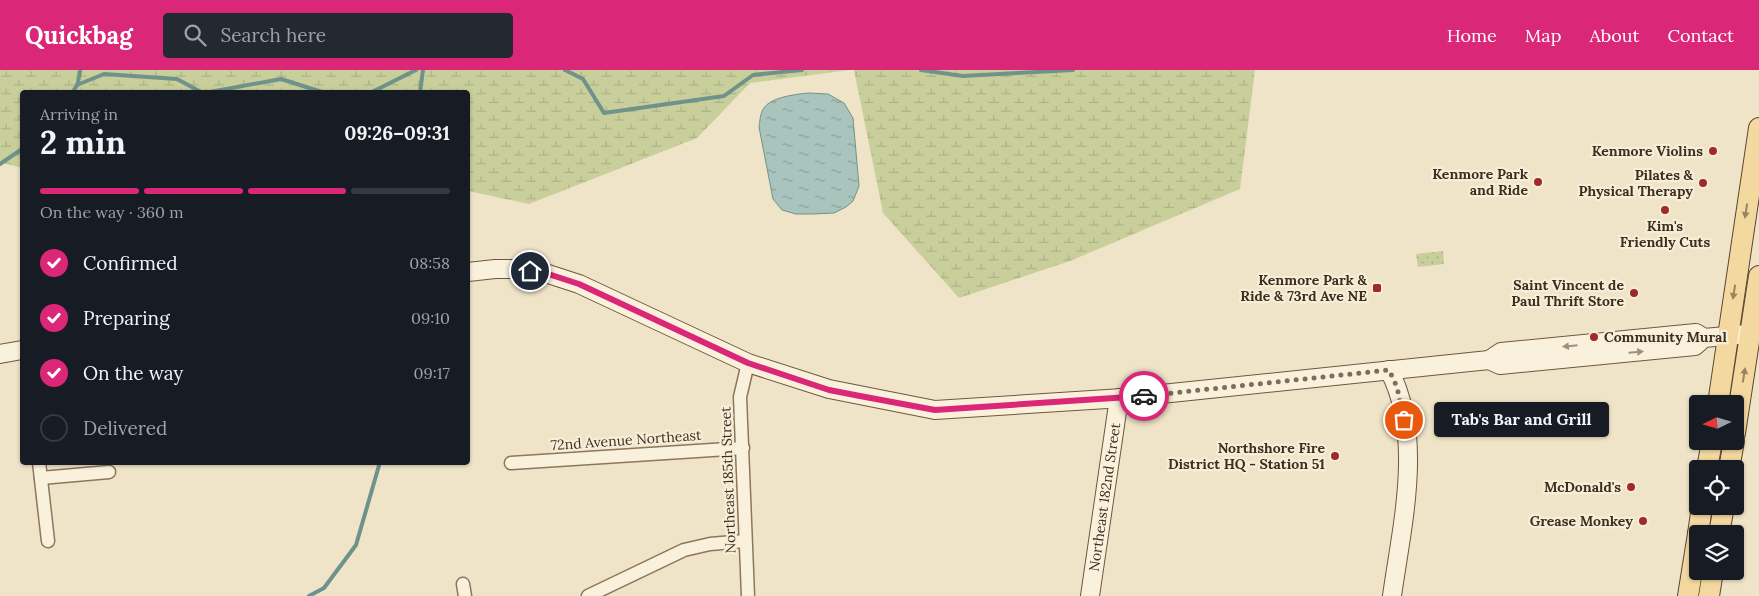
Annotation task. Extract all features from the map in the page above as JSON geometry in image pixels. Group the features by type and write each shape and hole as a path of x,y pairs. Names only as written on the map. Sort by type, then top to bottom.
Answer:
{"main road":[{"path":"1719,395 1759,128"},
{"path":"1743,395 1755,333 1759,276"},
{"path":"1688,596 1691,580"},
{"path":"1710,596 1712,580"}],"street":[{"path":"470,272 518,269 542,272 579,284 748,363 829,390 935,410 1119,398 1489,360 1501,352 1696,333 1704,338 1755,333"},
{"path":"0,354 20,350"},
{"name":"Northeast 185th Street","path":"748,363 740,397 748,596"},
{"path":"1389,370 1397,387 1404,420 1409,468 1392,596"},
{"name":"Northeast 182nd Street","path":"1090,596 1119,398"},
{"name":"72nd Avenue Northeast","path":"511,463 743,448"},
{"path":"39,465 48,541"},
{"path":"41,478 109,472"},
{"path":"594,595 684,550 710,544 745,541"}],"green space":[{"path":"0,70 849,70 750,83 697,138 529,204 470,191 470,90 20,90 20,167 0,162"},
{"path":"854,70 1255,70 1240,189 1070,261 959,298 883,213"},
{"path":"1443,251 1444,264 1418,267 1416,254"}],"water":[{"path":"809,93 828,94 844,103 853,118 859,186 853,201 834,213 796,214 782,210 773,199 759,127 760,117 767,104 772,101 791,95"}],"waterway":[{"path":"74,90 78,83 80,70"},
{"path":"376,90 416,70"},
{"path":"420,90 423,70"},
{"path":"565,70 583,79 604,113 724,96 753,75 802,70"},
{"path":"921,70 963,76 1073,70"},
{"path":"77,85 104,74 177,79 197,90"},
{"path":"221,90 281,79 316,90"},
{"path":"0,164 20,150"},
{"path":"309,596 324,588 356,545 379,465"}],"way so far":[{"path":"1144,396 1389,370 1397,387 1404,420"}],"place":[{"name":"Kenmore Violins","path":"1713,151"},
{"name":"Kenmore Park and Ride","path":"1538,182"},
{"name":"Pilates & Physical Therapy","path":"1703,183"},
{"name":"Kim's Friendly Cuts","path":"1665,210"},
{"name":"Kenmore Park & Ride & 73rd Ave NE","path":"1377,288"},
{"name":"Saint Vincent de Paul Thrift Store","path":"1634,293"},
{"name":"Community Mural","path":"1594,337"},
{"name":"Tab's Bar and Grill","path":"1404,420"},
{"name":"Northshore Fire District HQ - Station 51","path":"1335,456"},
{"name":"McDonald's","path":"1631,487"},
{"name":"Grease Monkey","path":"1643,521"}],"route":[{"path":"530,271 542,272 579,284 748,363 829,390 935,410 1144,396"}]}
